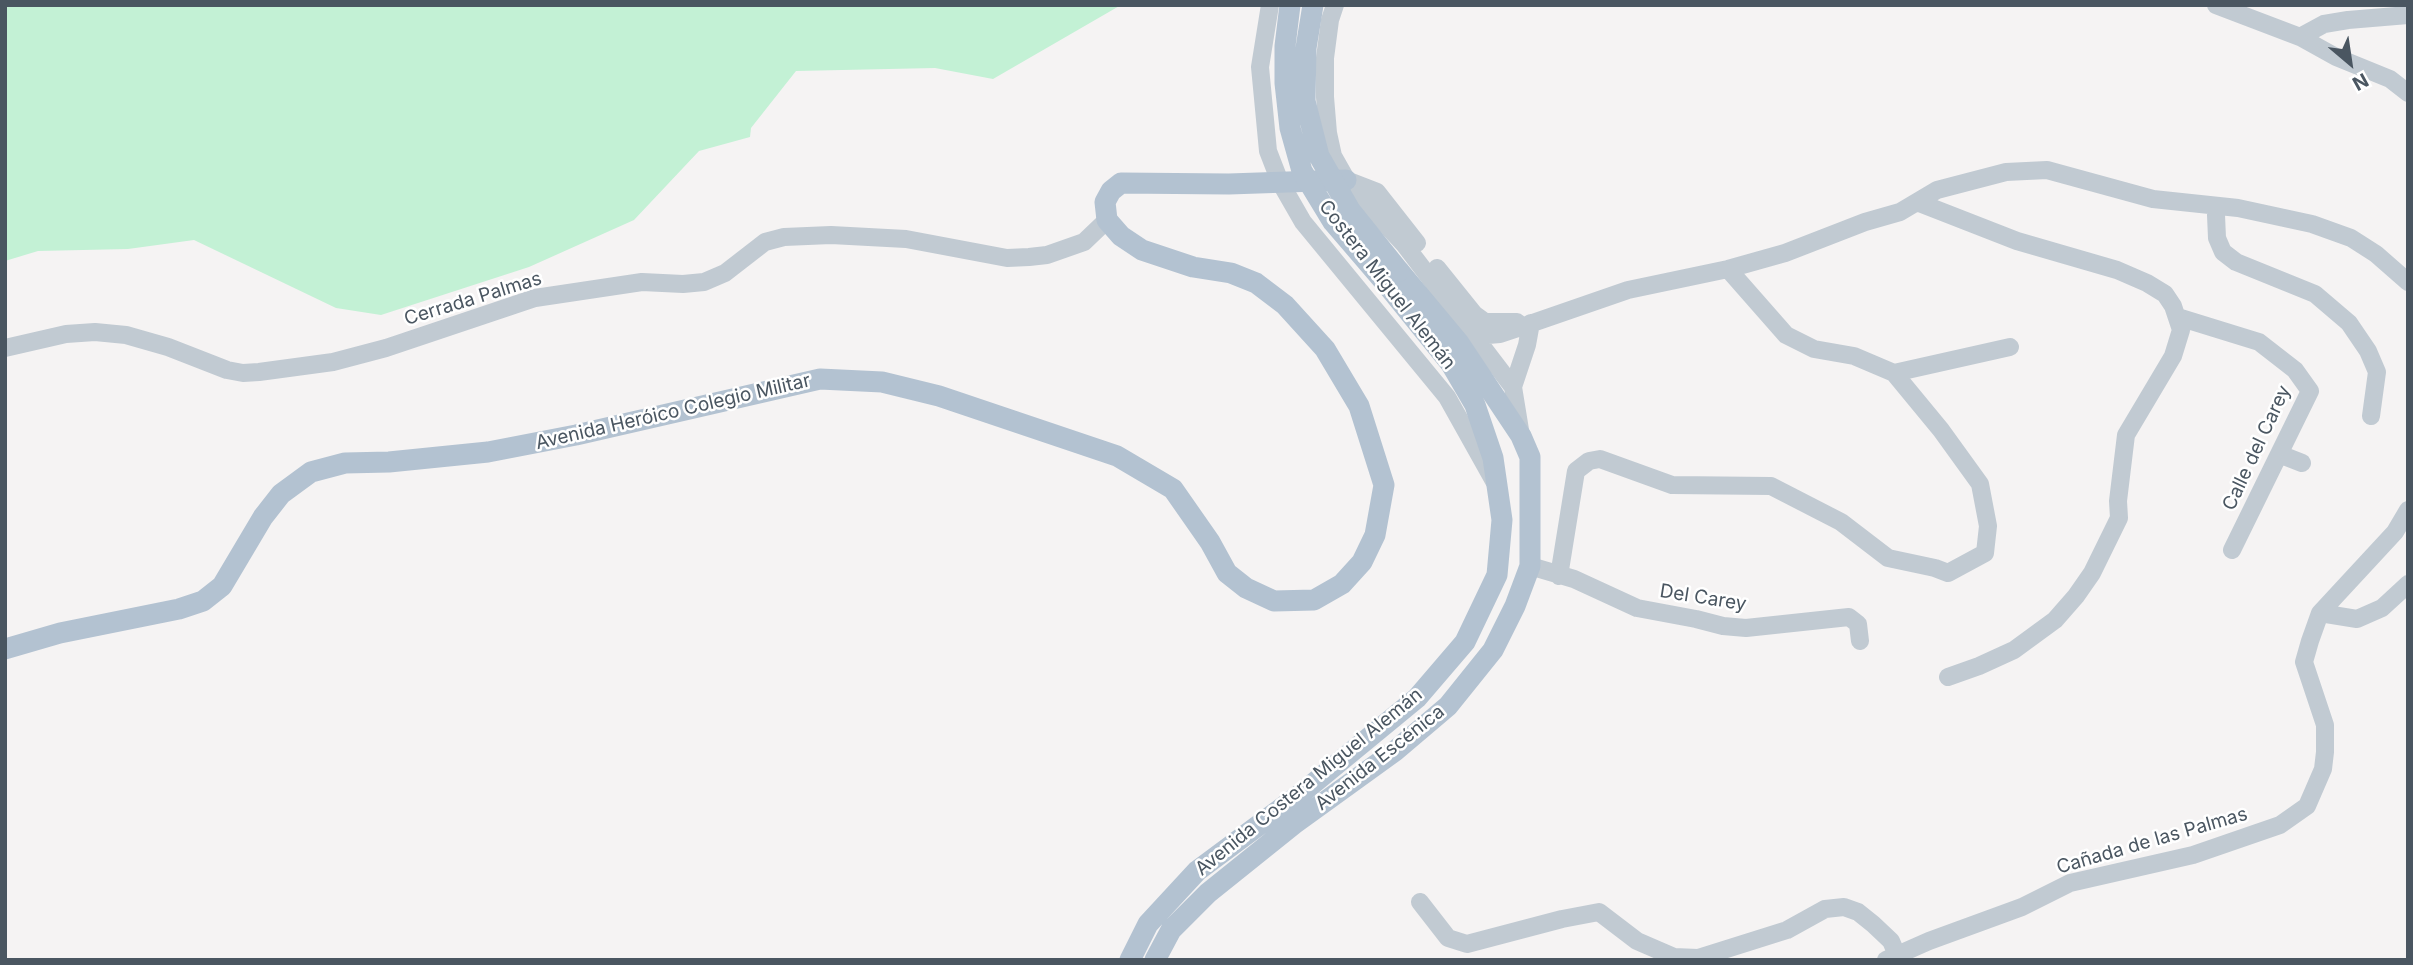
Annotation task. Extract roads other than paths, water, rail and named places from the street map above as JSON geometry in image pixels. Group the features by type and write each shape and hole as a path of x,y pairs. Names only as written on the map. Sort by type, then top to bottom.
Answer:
{"main road":[{"name":"Costera Miguel Alemán","path":"1290,5 1285,46 1285,83 1290,128 1302,171 1333,222 1459,343 1521,436 1530,457 1531,511"},
{"name":"Costera Miguel Alemán","path":"1313,5 1306,48 1305,101 1318,156 1475,405 1493,458 1502,520"},
{"path":"1107,220 1105,202 1111,191 1121,183 1346,180"},
{"name":"Avenida Heróico Colegio Militar","path":"5,649 60,633 179,609 203,601 222,586 263,517 281,494 311,472 345,463 389,462 488,452 576,435 820,379 882,382 939,396 1117,456 1173,489 1210,542 1227,573 1246,588 1274,601 1314,600 1342,584 1362,562 1375,535 1384,485 1359,406 1346,380 1307,327 1285,305 1256,283 1231,273 1193,267 1142,250 1121,236 1107,220"},
{"name":"Avenida Escénica","path":"1155,960 1171,930 1208,893 1294,824 1395,751 1448,706 1493,650 1515,606 1530,566 1531,511"},
{"name":"Avenida Costera Miguel Alemán","path":"1130,960 1149,924 1197,872 1298,796 1417,698 1465,642 1497,575 1502,520"}],"street":[{"path":"1270,5 1260,67 1268,151 1280,182 1303,222 1447,397 1497,487"},
{"path":"1335,5 1330,20 1325,58 1325,97 1333,156 1346,180 1405,244 1513,387 1521,436"},
{"path":"2228,7 2390,79 2408,93"},
{"path":"2300,37 2324,24 2408,15"},
{"path":"1476,336 1500,334 1628,290 1728,269 1785,253 1865,222 1900,212 1937,190 2006,172 2047,170 2153,199 2219,206 2312,224 2351,238 2376,254 2408,282"},
{"path":"1346,180 1377,192 1474,314 1485,322 1531,323"},
{"path":"1917,202 2017,241 2117,270 2147,283 2165,294 2178,317 2181,330 2173,356 2126,435 2118,501 2119,518 2092,573 2055,621 2014,650 1948,677"},
{"path":"2219,206 2216,215 2217,238 2223,252 2236,262 2315,294 2349,323 2368,351 2377,372 2371,416"},
{"name":"Cerrada Palmas","path":"5,348 66,334 95,332 126,335 169,347 227,370 259,372 333,362 386,348 535,298 642,282 704,282 725,273 765,242 784,237 831,235 906,239 1007,258 1029,257 1047,256 1084,242 1107,220"},
{"path":"1559,576 1576,471 1589,461 1600,459 1672,485 1771,486 1841,522 1888,558 1948,573 1985,553 1988,526 1980,484 1941,430 1894,373 1854,356 1814,349 1786,335 1728,269"},
{"name":"Calle del Carey","path":"2178,317 2259,342 2295,370 2310,391 2232,550"},
{"path":"1513,387 1527,345 1531,323"},
{"path":"1894,373 2010,347"},
{"path":"2280,454 2302,463"},
{"name":"Cañada de las Palmas","path":"1892,958 1929,941 2022,907 2070,883 2193,855 2280,825 2307,806 2323,769 2325,752 2325,725 2304,662 2320,612 2395,532 2408,510"},
{"name":"Del Carey","path":"1530,566 1574,579 1637,608 1723,626 1746,628 1849,617 1858,624 1860,641"},
{"path":"2320,612 2357,619 2382,608 2408,584"},
{"path":"1420,902 1448,938 1467,944 1599,912 1637,941 1674,957 1698,958 1787,930 1825,909 1844,907 1858,912 1891,941 1892,958"}]}
